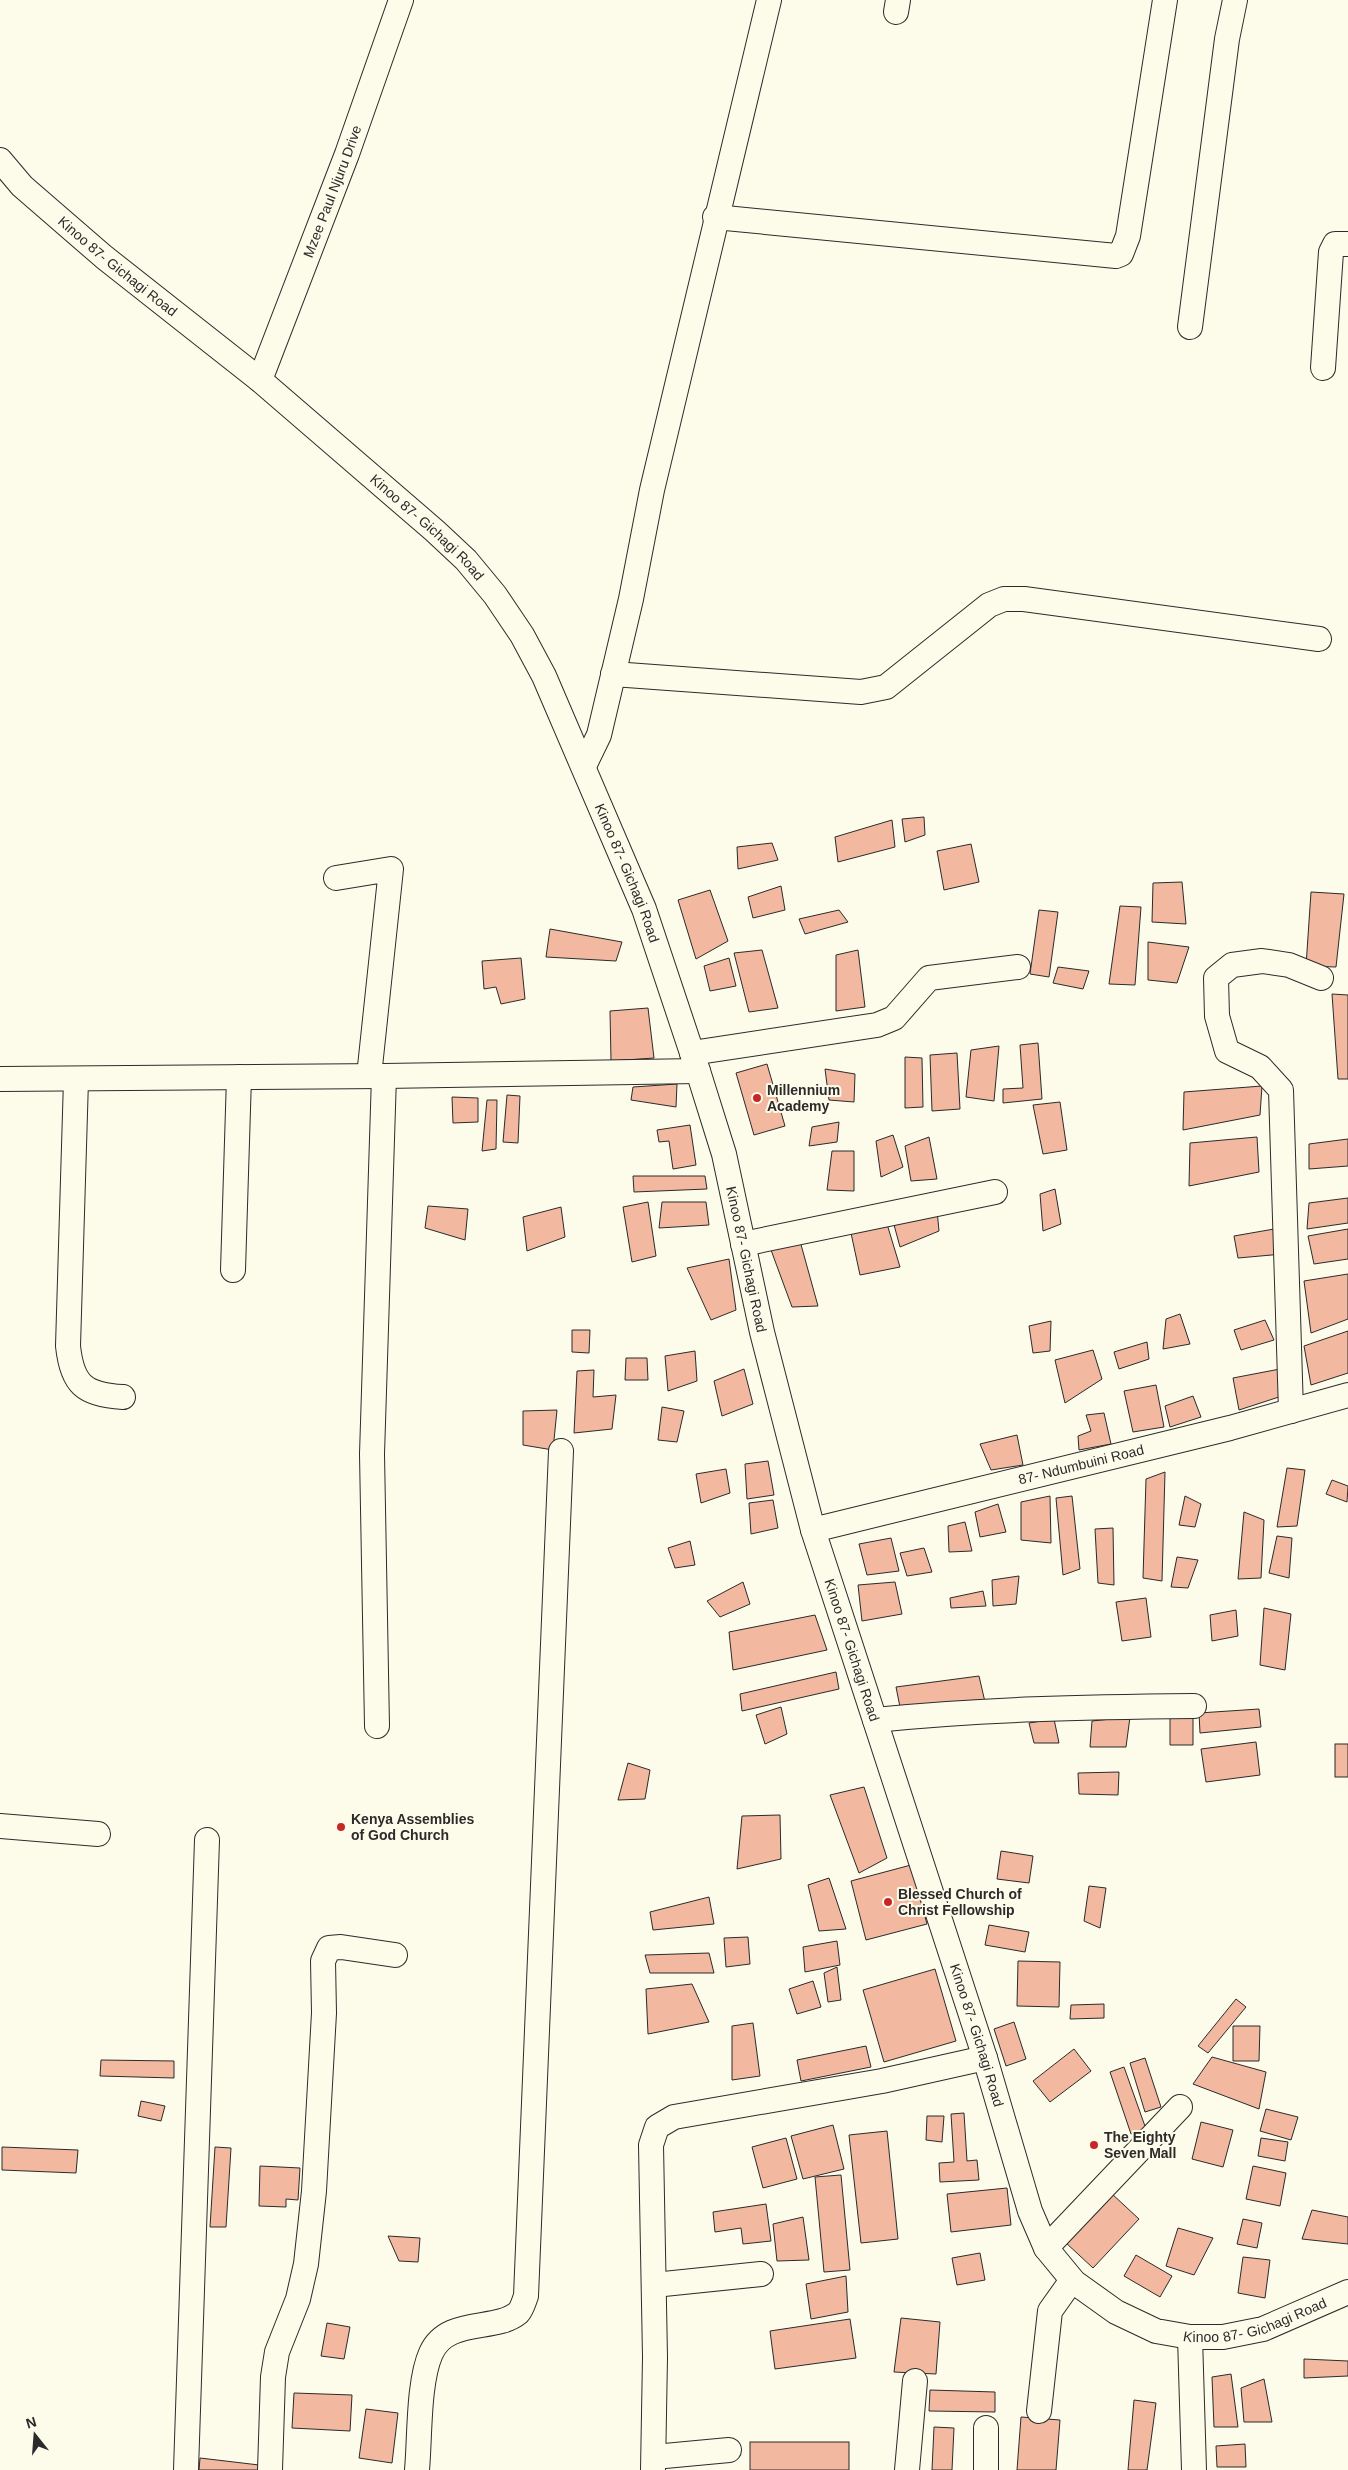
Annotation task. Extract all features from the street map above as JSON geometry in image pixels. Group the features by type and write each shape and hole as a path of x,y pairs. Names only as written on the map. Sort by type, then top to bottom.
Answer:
{"street":[{"name":"Mzee Paul Njuru Drive","path":"260,380 347,154 401,0"},
{"path":"584,766 599,734 652,490 715,217 737,137 769,0"},
{"path":"715,217 1116,256 1121,254 1128,236 1165,0"},
{"path":"1190,327 1227,39 1235,0"},
{"name":"Kinoo 87- Gichagi Road","path":"0,160 11,184 260,380 435,531 472,567 495,595 522,635 544,676 644,909 695,1062 724,1154 762,1332 813,1530 985,2058 1030,2211 1046,2248 1072,2280 1116,2312 1156,2331 1190,2338 1223,2337 1263,2329 1348,2292"},
{"path":"1324,368 1330,259 1341,244"},
{"path":"613,674 861,692 875,691 886,687 904,675 989,604 1004,599 1024,599 1319,638"},
{"path":"336,878 391,869 377,1076 372,1454 377,1726"},
{"path":"1291,1411 1281,1090 1260,1067 1227,1051 1216,1016 1216,978 1232,965 1262,962 1289,965 1321,978"},
{"path":"0,1079 76,1080 377,1076 695,1062 877,1025 894,1018 929,978 1018,967"},
{"path":"234,1270 239,1077"},
{"path":"76,1080 68,1346 70,1364 75,1379 85,1388 108,1396 123,1397"},
{"path":"743,1244 995,1192"},
{"name":"87- Ndumbuini Road","path":"813,1530 1230,1428 1348,1395"},
{"path":"417,2470 425,2374 432,2352 444,2336 474,2325 505,2320 519,2312 526,2296 561,1451"},
{"path":"875,1720 940,1713 1064,1707 1194,1706"},
{"path":"0,1826 98,1834"},
{"path":"186,2470 206,1840"},
{"path":"270,2470 274,2377 277,2352 298,2299 306,2264 314,2191 323,2023 323,1961 329,1948 395,1955"},
{"path":"729,2450 653,2464 654,2285 651,2146 657,2127 674,2118 882,2082 985,2058"},
{"path":"1046,2248 1180,2107"},
{"path":"654,2285 761,2274"},
{"path":"1039,2411 1050,2311 1072,2280"},
{"path":"1190,2338 1194,2470"},
{"path":"907,2470 915,2381"},
{"path":"986,2428 986,2470"}],"building":[{"path":"924,817 925,835 905,842 902,819"},
{"path":"892,820 895,847 838,862 835,837"},
{"path":"772,843 778,860 738,869 737,847"},
{"path":"971,844 979,882 944,890 937,851"},
{"path":"1182,882 1186,924 1152,922 1153,883"},
{"path":"781,886 785,910 753,918 748,897"},
{"path":"710,890 728,941 696,959 678,900"},
{"path":"1311,892 1344,894 1336,967 1306,966"},
{"path":"1120,906 1141,907 1135,985 1109,984"},
{"path":"839,910 848,922 805,934 799,919"},
{"path":"1039,910 1058,912 1049,977 1030,974"},
{"path":"550,929 622,942 616,961 546,957"},
{"path":"1148,942 1189,947 1177,983 1148,980"},
{"path":"762,950 778,1008 749,1012 734,953"},
{"path":"858,950 865,1007 836,1011 836,955"},
{"path":"521,958 525,999 501,1004 496,987 484,989 482,961"},
{"path":"729,958 736,986 710,991 704,966"},
{"path":"1058,967 1089,971 1083,989 1053,983"},
{"path":"1332,994 1348,995 1348,1079 1338,1079"},
{"path":"648,1008 654,1058 611,1061 610,1011"},
{"path":"1038,1043 1042,1099 1003,1103 1003,1089 1023,1088 1020,1045"},
{"path":"999,1046 994,1101 966,1097 971,1050"},
{"path":"957,1053 960,1109 932,1111 930,1055"},
{"path":"905,1057 922,1058 923,1107 905,1108"},
{"path":"767,1064 785,1126 754,1135 736,1073"},
{"path":"825,1069 855,1074 854,1102 829,1100"},
{"path":"677,1084 676,1107 631,1100 633,1087"},
{"path":"1262,1086 1260,1115 1183,1130 1184,1092"},
{"path":"507,1095 520,1096 518,1143 503,1142"},
{"path":"452,1097 478,1098 478,1122 453,1123"},
{"path":"487,1100 497,1100 496,1149 482,1151"},
{"path":"1060,1102 1067,1150 1043,1154 1033,1105"},
{"path":"839,1122 837,1142 809,1146 812,1127"},
{"path":"690,1125 696,1165 673,1169 669,1141 659,1142 657,1130"},
{"path":"893,1135 903,1167 881,1177 876,1141"},
{"path":"929,1137 937,1179 911,1181 905,1146"},
{"path":"1257,1137 1259,1172 1189,1186 1190,1143"},
{"path":"1348,1139 1348,1166 1309,1169 1309,1144"},
{"path":"832,1151 854,1151 854,1191 827,1190"},
{"path":"633,1176 705,1176 707,1189 634,1192"},
{"path":"1055,1189 1061,1224 1043,1231 1040,1194"},
{"path":"1348,1198 1348,1223 1307,1229 1309,1203"},
{"path":"648,1202 656,1256 632,1262 623,1207"},
{"path":"662,1202 706,1202 709,1225 659,1228"},
{"path":"428,1206 468,1209 465,1240 425,1228"},
{"path":"561,1207 565,1237 527,1251 523,1217"},
{"path":"937,1210 939,1231 900,1247 893,1221"},
{"path":"887,1224 900,1267 860,1275 851,1233"},
{"path":"1280,1228 1283,1254 1238,1258 1234,1236"},
{"path":"1348,1229 1348,1259 1314,1264 1308,1236"},
{"path":"800,1241 818,1306 792,1307 771,1250"},
{"path":"729,1259 736,1310 711,1320 687,1268"},
{"path":"1348,1274 1348,1319 1311,1333 1304,1281"},
{"path":"1180,1314 1190,1344 1163,1349 1166,1319"},
{"path":"1265,1320 1274,1340 1241,1350 1234,1330"},
{"path":"1051,1321 1050,1351 1033,1353 1029,1326"},
{"path":"572,1330 590,1330 589,1353 572,1352"},
{"path":"1348,1331 1348,1373 1311,1385 1304,1346"},
{"path":"1147,1342 1149,1359 1119,1369 1114,1352"},
{"path":"1093,1350 1102,1379 1065,1403 1055,1360"},
{"path":"695,1351 697,1381 668,1391 665,1356"},
{"path":"626,1358 647,1358 648,1380 625,1380"},
{"path":"744,1369 753,1404 722,1416 714,1381"},
{"path":"1280,1369 1282,1396 1239,1410 1233,1378"},
{"path":"594,1370 593,1397 616,1395 612,1429 574,1433 577,1371"},
{"path":"1156,1385 1164,1427 1133,1432 1124,1391"},
{"path":"1193,1396 1201,1417 1170,1427 1165,1406"},
{"path":"662,1407 684,1411 677,1442 658,1440"},
{"path":"557,1410 553,1450 523,1445 523,1411"},
{"path":"1104,1413 1111,1444 1079,1450 1078,1436 1091,1431 1086,1415"},
{"path":"1017,1435 1023,1465 991,1470 980,1444"},
{"path":"768,1461 774,1495 747,1499 745,1464"},
{"path":"1287,1468 1305,1470 1297,1526 1277,1527"},
{"path":"726,1469 730,1493 701,1503 696,1474"},
{"path":"1165,1472 1162,1581 1143,1578 1146,1479"},
{"path":"1332,1480 1348,1486 1347,1502 1326,1494"},
{"path":"1050,1496 1051,1543 1021,1540 1021,1502"},
{"path":"1072,1496 1080,1569 1063,1575 1056,1498"},
{"path":"1185,1496 1201,1504 1195,1527 1179,1525"},
{"path":"773,1500 778,1528 751,1534 749,1503"},
{"path":"998,1504 1006,1532 980,1537 975,1512"},
{"path":"1244,1512 1264,1520 1261,1578 1238,1579"},
{"path":"965,1522 972,1551 949,1552 948,1526"},
{"path":"1113,1528 1114,1585 1098,1583 1095,1529"},
{"path":"1277,1536 1292,1538 1289,1578 1269,1573"},
{"path":"891,1538 899,1571 867,1575 859,1544"},
{"path":"690,1541 695,1565 675,1568 668,1548"},
{"path":"924,1548 932,1572 907,1576 900,1553"},
{"path":"1177,1557 1198,1560 1188,1588 1171,1587"},
{"path":"1019,1576 1016,1604 993,1606 992,1580"},
{"path":"743,1582 750,1604 720,1617 707,1601"},
{"path":"895,1582 902,1614 862,1621 858,1585"},
{"path":"983,1591 986,1606 951,1608 950,1598"},
{"path":"1146,1598 1151,1637 1122,1641 1116,1602"},
{"path":"1264,1608 1291,1614 1285,1670 1260,1665"},
{"path":"1236,1610 1238,1636 1212,1641 1210,1615"},
{"path":"815,1615 827,1650 733,1670 729,1632"},
{"path":"836,1672 839,1689 742,1711 740,1694"},
{"path":"979,1676 985,1702 900,1707 896,1687"},
{"path":"781,1707 787,1734 765,1744 756,1715"},
{"path":"1259,1709 1261,1727 1200,1733 1199,1713"},
{"path":"1170,1714 1193,1715 1193,1745 1170,1745"},
{"path":"1130,1717 1126,1747 1090,1747 1092,1721"},
{"path":"1054,1719 1059,1743 1034,1743 1029,1723"},
{"path":"1256,1742 1260,1775 1206,1782 1201,1749"},
{"path":"1335,1744 1348,1744 1348,1777 1335,1777"},
{"path":"628,1763 650,1770 645,1799 618,1800"},
{"path":"1119,1772 1118,1795 1079,1794 1078,1773"},
{"path":"864,1787 887,1858 859,1873 830,1795"},
{"path":"780,1815 781,1859 737,1869 742,1816"},
{"path":"1001,1851 1033,1856 1029,1883 997,1879"},
{"name":"Blessed Church of Christ Fellowship","path":"911,1865 927,1924 866,1940 851,1881"},
{"path":"829,1878 846,1929 819,1931 808,1885"},
{"path":"1089,1886 1106,1888 1100,1928 1084,1921"},
{"path":"709,1897 714,1924 653,1930 650,1912"},
{"path":"989,1925 1029,1932 1025,1952 985,1945"},
{"path":"748,1937 750,1964 726,1967 724,1938"},
{"path":"837,1941 840,1965 805,1972 803,1947"},
{"path":"709,1953 714,1973 650,1973 645,1955"},
{"path":"1018,1961 1060,1962 1059,2007 1017,2006"},
{"path":"837,1967 841,2000 828,2002 824,1973"},
{"path":"935,1969 956,2041 884,2062 863,1990"},
{"path":"813,1981 821,2007 797,2014 789,1989"},
{"path":"692,1984 709,2022 648,2034 646,1989"},
{"path":"1236,1999 1246,2007 1208,2053 1198,2046"},
{"path":"1104,2004 1104,2018 1070,2019 1071,2005"},
{"path":"1014,2022 1026,2059 1006,2066 994,2029"},
{"path":"753,2023 760,2076 732,2080 732,2026"},
{"path":"1233,2026 1260,2026 1259,2061 1233,2061"},
{"path":"866,2046 871,2067 801,2081 797,2060"},
{"path":"1074,2049 1091,2071 1050,2102 1033,2081"},
{"path":"1212,2057 1266,2072 1259,2109 1193,2084"},
{"path":"1145,2058 1161,2107 1145,2112 1130,2063"},
{"path":"101,2060 174,2061 174,2078 100,2076"},
{"path":"1124,2067 1146,2129 1131,2134 1110,2072"},
{"path":"141,2101 165,2106 161,2121 138,2116"},
{"path":"1266,2109 1298,2117 1291,2140 1260,2131"},
{"path":"964,2113 967,2161 977,2160 979,2180 940,2182 939,2163 954,2162 951,2114"},
{"path":"927,2116 944,2116 942,2142 926,2140"},
{"path":"1201,2122 1233,2130 1223,2167 1192,2159"},
{"path":"833,2125 844,2169 803,2179 791,2136"},
{"path":"887,2131 898,2239 861,2243 849,2135"},
{"path":"786,2138 797,2179 763,2188 752,2147"},
{"path":"1261,2138 1288,2142 1285,2161 1258,2156"},
{"path":"2,2147 78,2150 76,2173 2,2170"},
{"path":"215,2147 231,2148 226,2227 210,2227"},
{"path":"260,2166 300,2168 298,2200 286,2199 286,2207 259,2206"},
{"path":"1253,2166 1286,2173 1280,2206 1246,2199"},
{"path":"841,2175 850,2270 824,2272 815,2177"},
{"path":"1007,2188 1011,2225 951,2232 947,2194"},
{"path":"1111,2193 1139,2219 1093,2268 1065,2242"},
{"path":"766,2204 771,2241 743,2244 741,2228 715,2232 713,2212"},
{"path":"1312,2210 1348,2217 1348,2244 1302,2239"},
{"path":"803,2217 809,2260 777,2261 773,2224"},
{"path":"1243,2219 1262,2223 1257,2248 1237,2244"},
{"path":"1178,2228 1213,2238 1194,2275 1166,2266"},
{"path":"388,2236 420,2238 418,2262 399,2261"},
{"path":"980,2253 985,2280 957,2285 952,2258"},
{"path":"1136,2255 1172,2276 1160,2297 1124,2276"},
{"path":"1243,2257 1270,2260 1265,2298 1238,2293"},
{"path":"846,2276 848,2312 811,2319 806,2284"},
{"path":"901,2318 940,2322 936,2374 894,2372"},
{"path":"850,2319 856,2358 775,2369 770,2331"},
{"path":"327,2323 350,2327 344,2359 321,2356"},
{"path":"1304,2359 1348,2361 1348,2376 1304,2378"},
{"path":"1231,2374 1238,2427 1214,2427 1212,2377"},
{"path":"1264,2379 1272,2422 1244,2422 1241,2388"},
{"path":"930,2390 995,2392 995,2412 929,2411"},
{"path":"294,2393 352,2395 350,2431 292,2428"},
{"path":"1134,2400 1156,2403 1147,2470 1128,2470"},
{"path":"366,2409 398,2413 392,2463 359,2458"},
{"path":"1021,2417 1060,2420 1056,2470 1017,2470"},
{"path":"934,2427 954,2428 952,2470 932,2470"},
{"path":"750,2442 849,2442 849,2470 750,2470"},
{"path":"1245,2444 1246,2467 1217,2467 1216,2446"},
{"path":"200,2458 259,2465 259,2470 199,2470"}],"place":[{"name":"Millennium Academy","path":"757,1098"},
{"name":"Kenya Assemblies of God Church","path":"341,1827"},
{"name":"Blessed Church of Christ Fellowship","path":"888,1902"},
{"name":"The Eighty Seven Mall","path":"1094,2145"}]}
